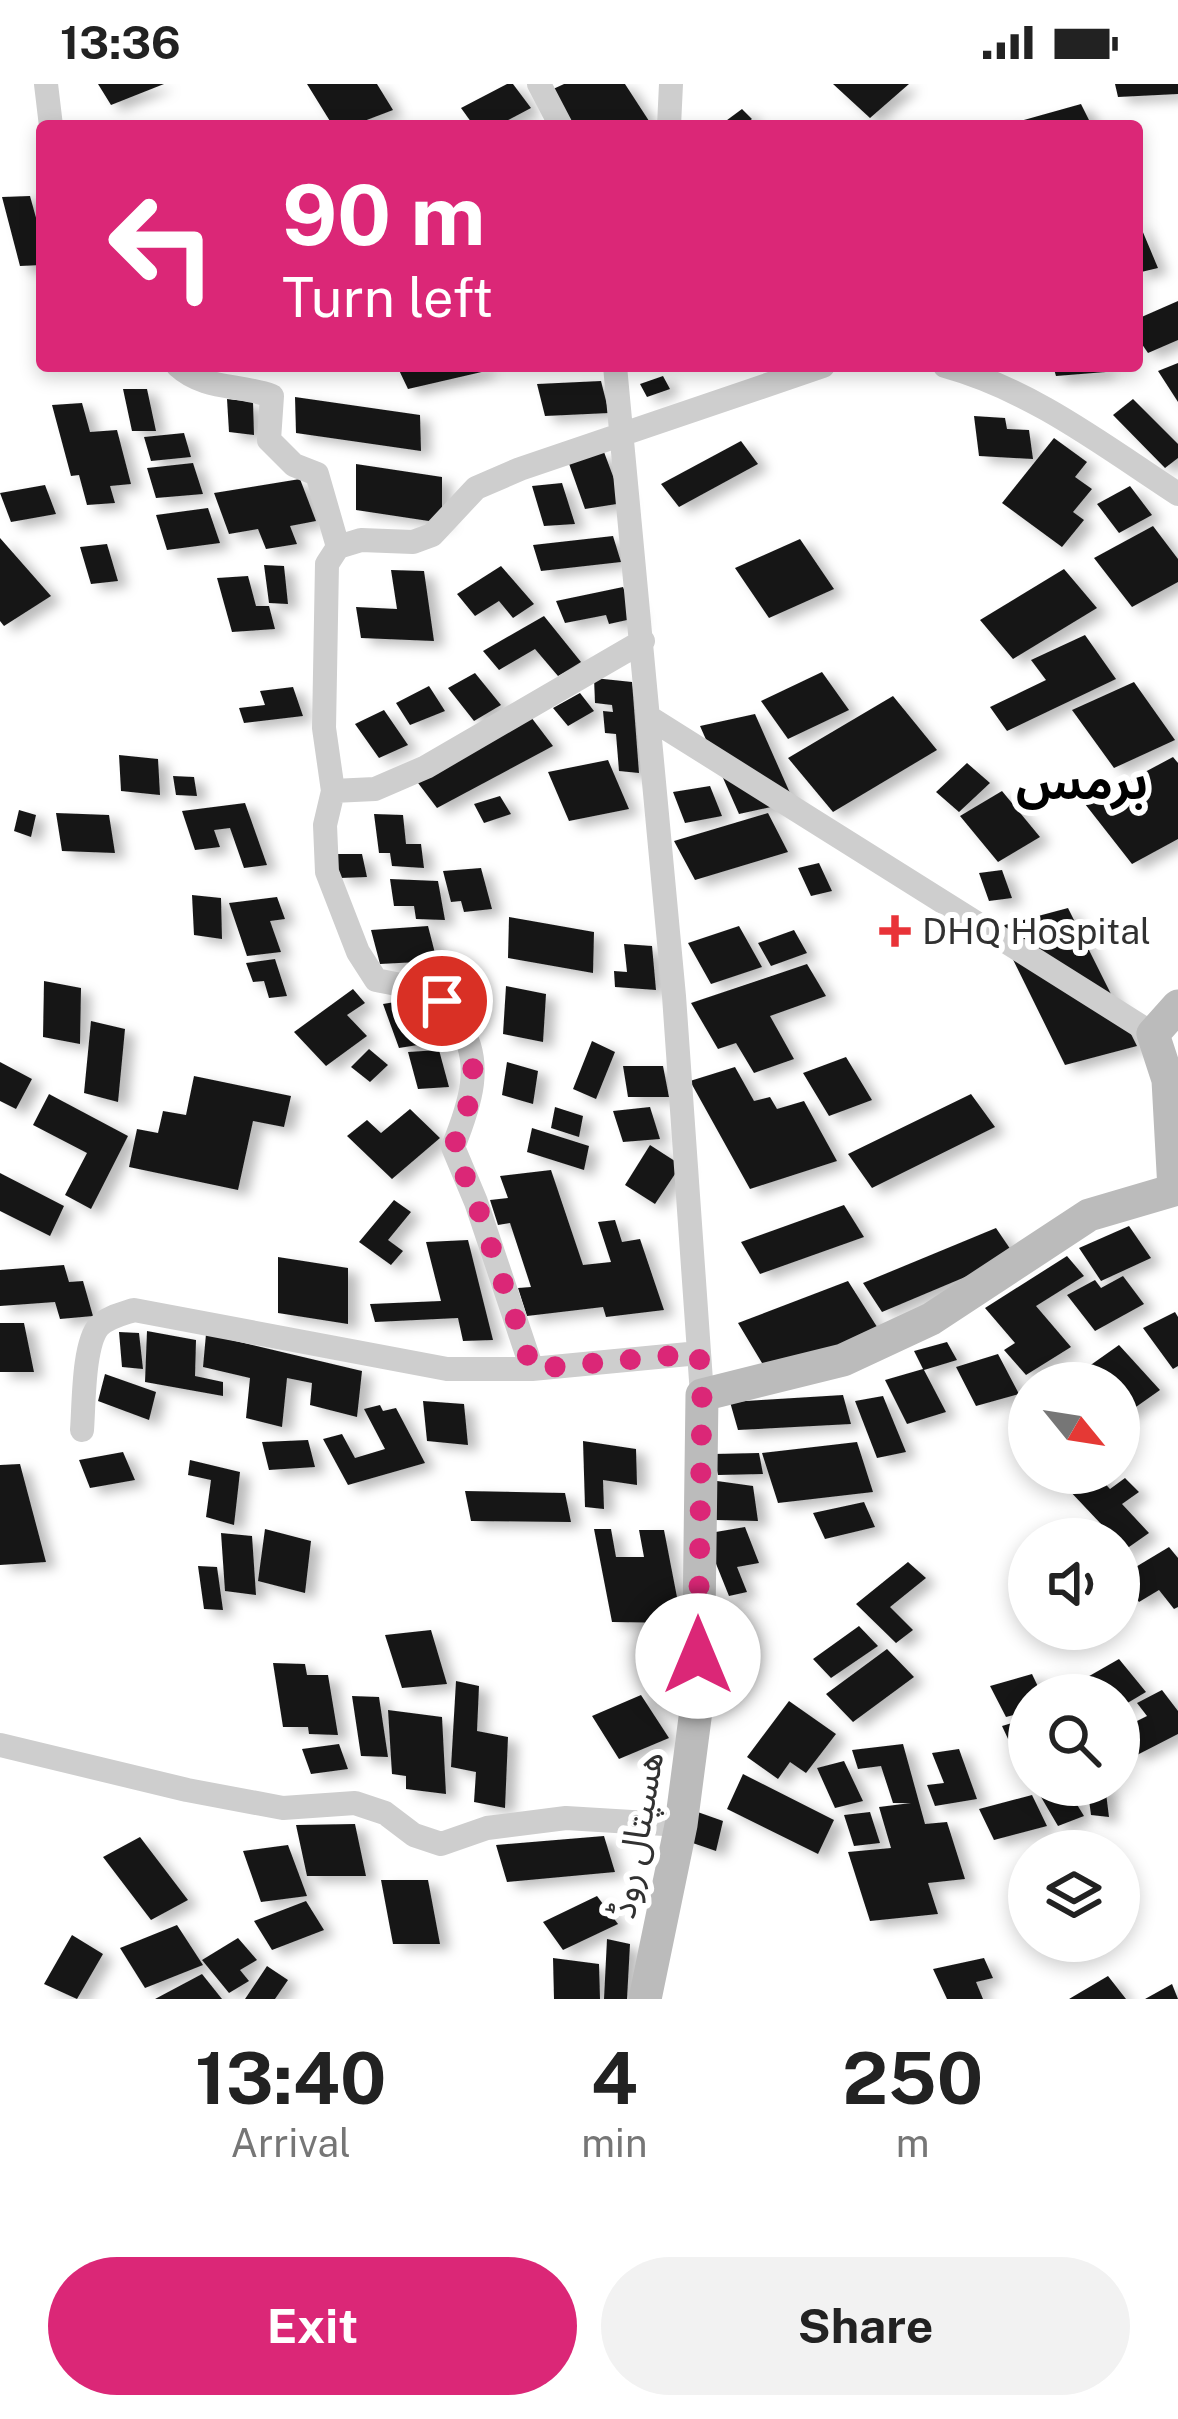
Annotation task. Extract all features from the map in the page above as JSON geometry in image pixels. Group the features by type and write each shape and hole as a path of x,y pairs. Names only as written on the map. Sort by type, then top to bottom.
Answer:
{"street":[{"path":"46,84 50,120"},
{"path":"539,84 558,120"},
{"path":"669,120 670,84"},
{"path":"185,372 197,383 245,386 272,396 268,440 294,465 317,474 338,547"},
{"path":"616,372 650,718 702,1395 843,1360 931,1319 1089,1215 1176,1196 1168,1080 1153,1034 650,718"},
{"path":"532,1369 453,1148 468,1109 474,1075 467,1035 442,1001 410,987 376,980 358,952 327,872 325,825 333,791 324,728 327,564 338,547 361,540 412,542 432,535 476,488 805,372"},
{"path":"966,372 994,380 1033,401 1178,494"},
{"path":"333,791 375,789 426,767 643,641"},
{"path":"1153,1034 1178,1006"},
{"path":"82,1430 89,1350 96,1329 134,1310 448,1370 532,1369 699,1353"},
{"name":"ھسپتال روڈ","path":"645,1999 681,1825 698,1696 702,1395"},
{"path":"0,1745 283,1808 355,1803 385,1813 414,1834 441,1844 487,1828 566,1818 681,1825"}],"building":[{"path":"98,84 164,84 111,105"},
{"path":"307,84 377,84 393,110 367,120 329,120"},
{"path":"513,84 531,108 508,120 470,120 461,108"},
{"path":"564,84 625,84 648,120 571,120 551,90"},
{"path":"833,84 909,84 870,118"},
{"path":"1115,84 1178,84 1178,94 1118,97"},
{"path":"1081,104 1089,120 1024,120"},
{"path":"742,109 752,119 751,120 727,120"},
{"path":"30,196 36,218 36,265 20,266 2,197"},
{"path":"1143,232 1158,268 1143,272"},
{"path":"1178,301 1178,340 1148,353 1143,346 1143,316"},
{"path":"1178,363 1178,402 1158,371"},
{"path":"400,372 482,372 408,389"},
{"path":"1055,372 1106,372 1056,376"},
{"path":"663,376 670,389 647,397 640,384"},
{"path":"601,381 609,413 545,416 537,384"},
{"path":"123,389 147,389 156,431 132,431"},
{"path":"295,397 420,415 421,451 296,433"},
{"path":"227,399 253,402 254,435 229,432"},
{"path":"1133,399 1178,444 1178,458 1165,468 1113,415"},
{"path":"82,403 90,432 117,430 131,484 110,486 115,503 87,505 79,475 71,476 52,405"},
{"path":"974,416 1005,418 1007,429 1029,430 1033,459 979,456"},
{"path":"184,433 191,457 151,461 144,437"},
{"path":"1054,438 1087,462 1075,477 1092,489 1073,512 1084,520 1062,547 1002,503"},
{"path":"741,441 758,464 679,507 661,484"},
{"path":"604,452 623,503 585,509 567,458"},
{"path":"193,463 203,494 156,498 147,468"},
{"path":"356,464 442,477 442,523 356,510"},
{"path":"300,479 316,521 290,526 297,544 266,549 258,529 229,534 214,493"},
{"path":"562,483 575,524 544,526 532,486"},
{"path":"45,485 56,514 11,522 0,493"},
{"path":"1130,486 1152,515 1119,533 1097,504"},
{"path":"208,508 220,543 167,550 156,515"},
{"path":"1153,526 1178,559 1178,582 1132,607 1094,558"},
{"path":"613,536 621,562 541,571 533,545"},
{"path":"0,538 51,596 4,626 0,621"},
{"path":"800,539 834,589 769,618 735,568"},
{"path":"107,544 118,581 91,584 80,547"},
{"path":"264,565 284,566 288,604 269,603"},
{"path":"501,566 534,604 513,618 499,601 475,616 457,594"},
{"path":"1064,569 1097,608 1013,659 980,620"},
{"path":"391,570 424,571 434,641 361,638 356,607 397,609"},
{"path":"248,576 256,606 269,606 275,629 232,632 217,578"},
{"path":"623,587 636,618 609,624 606,615 565,623 556,601"},
{"path":"544,616 581,662 558,676 535,649 499,670 483,651"},
{"path":"1085,635 1116,679 1007,731 990,707 1046,680 1031,660"},
{"path":"822,672 849,710 788,739 761,701"},
{"path":"475,673 501,705 474,721 448,688"},
{"path":"594,678 632,682 639,773 619,771 616,734 605,733 603,711 613,712 612,705 595,703"},
{"path":"1134,682 1175,740 1114,768 1072,710"},
{"path":"429,686 445,711 410,725 396,703"},
{"path":"293,687 303,716 244,723 239,708 265,705 260,691"},
{"path":"580,693 594,711 568,726 553,708"},
{"path":"893,696 937,750 833,812 788,758"},
{"path":"384,710 408,745 379,758 355,724"},
{"path":"755,714 794,802 739,814 700,726"},
{"path":"531,717 553,746 437,808 415,779"},
{"path":"119,755 158,759 160,795 121,791"},
{"path":"1173,757 1178,763 1178,839 1132,864 1085,804"},
{"path":"608,760 629,809 569,821 548,772"},
{"path":"967,763 990,783 959,812 936,792"},
{"path":"173,776 194,777 197,796 176,795"},
{"path":"710,786 722,816 685,823 673,792"},
{"path":"1002,791 1040,837 998,862 960,816"},
{"path":"500,796 511,814 484,823 474,804"},
{"path":"245,803 267,865 244,868 230,828 214,830 220,847 195,850 182,811"},
{"path":"19,810 36,815 31,837 14,831"},
{"path":"56,813 109,815 115,853 62,851"},
{"path":"768,813 788,852 695,880 674,841"},
{"path":"374,814 403,815 406,844 421,844 424,868 392,866 390,853 379,853"},
{"path":"335,854 362,854 367,877 340,878"},
{"path":"819,863 832,891 811,896 798,868"},
{"path":"481,868 492,909 464,912 461,901 451,902 443,871"},
{"path":"1002,870 1012,898 989,901 979,873"},
{"path":"390,879 438,881 445,920 416,919 414,906 394,906"},
{"path":"192,895 221,898 222,939 194,935"},
{"path":"277,897 285,919 270,921 281,952 247,956 229,903"},
{"path":"1068,908 1137,1046 1065,1065 997,927"},
{"path":"509,917 594,932 593,973 508,958"},
{"path":"428,926 437,961 380,964 371,930"},
{"path":"739,926 762,967 711,984 688,943"},
{"path":"794,930 807,953 771,966 758,943"},
{"path":"624,944 652,946 656,990 615,987 614,971 627,972"},
{"path":"275,959 287,996 269,998 264,981 253,982 246,963"},
{"path":"807,964 826,996 770,1016 794,1059 754,1073 736,1043 718,1049 691,1003"},
{"path":"44,981 81,988 80,1044 43,1037"},
{"path":"506,986 546,994 543,1042 503,1034"},
{"path":"353,989 365,1003 347,1015 367,1036 326,1066 294,1032"},
{"path":"407,1000 424,1044 399,1048 383,1004"},
{"path":"91,1021 125,1029 118,1102 84,1093"},
{"path":"592,1041 615,1052 596,1099 573,1089"},
{"path":"369,1049 388,1065 370,1082 351,1067"},
{"path":"439,1050 449,1087 418,1089 408,1052"},
{"path":"846,1057 872,1100 829,1116 803,1073"},
{"path":"0,1062 32,1079 16,1109 0,1101"},
{"path":"507,1062 538,1071 533,1104 502,1095"},
{"path":"623,1066 663,1066 669,1097 628,1097"},
{"path":"735,1067 754,1101 770,1097 777,1109 804,1101 837,1161 750,1189 690,1081"},
{"path":"194,1076 291,1096 284,1127 253,1121 238,1190 129,1167 137,1129 158,1133 163,1111 186,1115"},
{"path":"49,1094 128,1136 91,1209 65,1195 87,1153 33,1125"},
{"path":"971,1094 995,1127 872,1188 848,1154"},
{"path":"555,1107 583,1116 579,1137 551,1128"},
{"path":"650,1107 660,1139 623,1142 613,1111"},
{"path":"410,1109 440,1138 392,1179 347,1136 367,1120 381,1133"},
{"path":"532,1128 589,1146 584,1170 527,1152"},
{"path":"650,1145 681,1165 655,1204 625,1185"},
{"path":"551,1170 583,1265 611,1262 598,1222 615,1220 622,1242 640,1239 664,1310 606,1317 603,1307 527,1316 518,1288 531,1287 510,1223 498,1225 490,1200 508,1198 500,1176"},
{"path":"0,1173 64,1206 50,1236 0,1211"},
{"path":"394,1200 411,1212 388,1240 403,1251 391,1265 359,1242"},
{"path":"844,1205 864,1237 760,1274 741,1242"},
{"path":"1129,1226 1151,1258 1101,1281 1079,1248"},
{"path":"996,1228 1015,1256 882,1312 863,1283"},
{"path":"468,1240 493,1340 463,1341 458,1318 375,1322 370,1304 441,1301 426,1242"},
{"path":"1067,1256 1084,1276 1036,1306 1071,1347 1047,1362 1015,1362 1004,1350 1015,1343 985,1308"},
{"path":"278,1257 348,1268 348,1324 278,1313"},
{"path":"64,1265 69,1282 83,1281 93,1316 60,1319 55,1302 0,1306 0,1270"},
{"path":"1123,1276 1144,1304 1095,1331 1067,1295 1095,1280 1101,1288"},
{"path":"848,1281 879,1330 768,1373 738,1323"},
{"path":"1175,1312 1178,1366 1173,1369 1143,1328"},
{"path":"0,1323 24,1323 34,1372 0,1372"},
{"path":"147,1331 196,1340 195,1376 223,1382 223,1396 145,1382"},
{"path":"119,1332 139,1333 143,1369 122,1367"},
{"path":"206,1334 362,1371 357,1417 310,1405 312,1383 287,1378 282,1427 246,1418 250,1378 203,1367"},
{"path":"947,1342 957,1360 924,1370 946,1412 907,1424 885,1380 923,1369 914,1351"},
{"path":"1119,1345 1134,1362 1095,1362"},
{"path":"998,1354 1008,1373 1008,1397 976,1406 956,1367"},
{"path":"1140,1368 1160,1390 1140,1404"},
{"path":"105,1374 156,1392 149,1420 98,1401"},
{"path":"843,1395 851,1424 738,1430 730,1402"},
{"path":"883,1396 906,1452 877,1458 855,1401"},
{"path":"423,1401 464,1404 468,1445 427,1441"},
{"path":"380,1405 383,1411 396,1408 425,1463 348,1485 323,1439 342,1434 355,1458 385,1449 364,1409"},
{"path":"308,1440 315,1467 269,1470 262,1442"},
{"path":"583,1441 636,1449 637,1485 603,1480 604,1509 585,1507"},
{"path":"857,1442 873,1492 778,1503 762,1453"},
{"path":"123,1452 135,1480 90,1488 79,1460"},
{"path":"759,1453 763,1474 718,1475 713,1454"},
{"path":"190,1460 240,1472 234,1525 206,1517 211,1480 188,1475"},
{"path":"20,1464 46,1562 0,1565 0,1465"},
{"path":"710,1480 753,1486 758,1521 716,1520"},
{"path":"465,1491 565,1493 571,1522 471,1521"},
{"path":"1073,1494 1136,1494 1122,1504 1135,1518 1095,1518"},
{"path":"864,1502 875,1527 825,1539 813,1513"},
{"path":"745,1527 759,1563 737,1567 747,1592 729,1596 704,1534"},
{"path":"265,1529 311,1541 305,1593 258,1581"},
{"path":"594,1529 611,1529 616,1557 644,1557 639,1530 664,1530 682,1623 612,1622"},
{"path":"221,1533 252,1536 256,1595 225,1591"},
{"path":"1169,1547 1178,1558 1178,1607 1174,1609 1159,1590 1140,1601 1140,1564"},
{"path":"908,1562 926,1578 890,1607 913,1630 896,1643 856,1604"},
{"path":"198,1566 217,1567 223,1610 204,1609"},
{"path":"859,1626 878,1646 831,1678 813,1659"},
{"path":"431,1630 447,1684 402,1688 385,1635"},
{"path":"887,1649 914,1677 853,1722 826,1694"},
{"path":"1119,1659 1131,1674 1093,1674"},
{"path":"273,1663 305,1664 307,1675 328,1675 338,1735 283,1727"},
{"path":"456,1681 479,1686 477,1731 508,1737 505,1808 474,1802 476,1772 451,1767"},
{"path":"1008,1681 1008,1716 1006,1717 990,1686"},
{"path":"1162,1690 1178,1711 1178,1734 1140,1753 1140,1720 1147,1716 1140,1701"},
{"path":"641,1695 669,1738 619,1759 592,1716"},
{"path":"352,1696 379,1697 388,1757 361,1756"},
{"path":"789,1701 836,1734 806,1773 790,1762 778,1779 747,1757"},
{"path":"388,1710 442,1717 446,1794 406,1789 406,1776 392,1774"},
{"path":"339,1744 348,1769 311,1774 302,1749"},
{"path":"903,1744 925,1824 947,1822 965,1879 928,1883 938,1914 870,1921 848,1852 891,1848 879,1807 911,1803 893,1803 881,1766 858,1769 852,1750"},
{"path":"959,1749 977,1799 935,1806 927,1785 944,1783 932,1753"},
{"path":"844,1761 863,1801 835,1808 817,1768"},
{"path":"743,1774 834,1820 818,1854 727,1809"},
{"path":"1008,1801 1008,1806 1037,1806 1047,1826 1008,1830 1008,1836 994,1840 979,1809"},
{"path":"1046,1806 1078,1806 1084,1816 1058,1826"},
{"path":"1090,1806 1108,1806 1109,1817 1091,1815"},
{"path":"692,1810 723,1821 716,1851 684,1840"},
{"path":"870,1812 880,1843 854,1846 844,1815"},
{"path":"355,1824 366,1876 307,1876 296,1825"},
{"path":"604,1836 615,1872 507,1882 496,1845"},
{"path":"140,1837 188,1900 151,1920 103,1857"},
{"path":"288,1845 307,1896 261,1902 243,1851"},
{"path":"381,1880 428,1880 440,1944 393,1944"},
{"path":"597,1896 618,1924 563,1950 543,1922"},
{"path":"306,1901 324,1930 272,1950 254,1921"},
{"path":"177,1925 203,1965 145,1988 120,1948"},
{"path":"72,1935 103,1954 77,1999 44,1984"},
{"path":"238,1938 257,1960 240,1970 249,1981 229,1993 202,1960"},
{"path":"607,1939 630,1944 627,1999 604,1999"},
{"path":"553,1958 599,1964 600,1999 554,1999"},
{"path":"984,1958 993,1978 976,1982 983,1999 947,1999 933,1969"},
{"path":"267,1966 288,1980 275,1999 245,1999"},
{"path":"202,1974 222,1999 155,1999"},
{"path":"1108,1976 1126,1999 1069,1999"},
{"path":"1172,1984 1178,1999 1145,1999"}],"place":[{"name":"DHQ Hospital","path":"895,931"}],"district":[{"name":"برمس","path":"1082,781"}],"route":[{"path":"442,1001 467,1035 474,1075 468,1109 453,1148 532,1369 699,1353 698,1656"}]}
